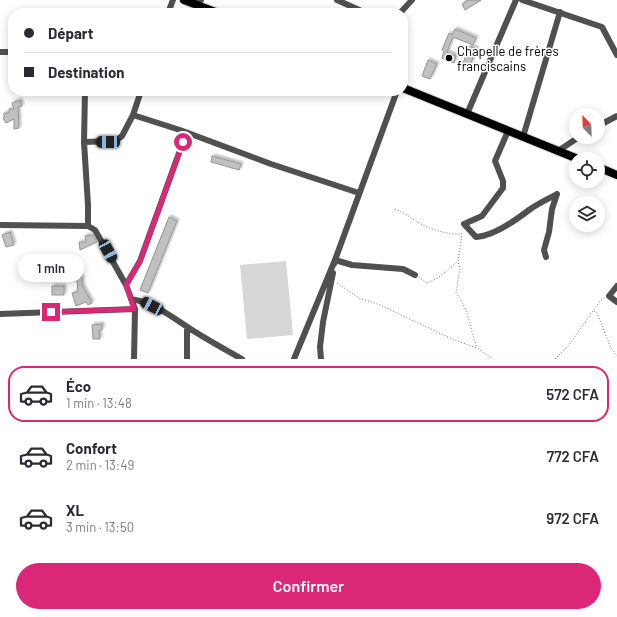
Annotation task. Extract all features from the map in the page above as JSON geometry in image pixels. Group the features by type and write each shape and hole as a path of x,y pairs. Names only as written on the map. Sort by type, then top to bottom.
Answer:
{"main road":[{"path":"184,0 198,2 209,8"},
{"path":"408,90 569,155"},
{"path":"605,170 617,175"}],"street":[{"path":"338,0 355,8"},
{"path":"405,8 412,0"},
{"path":"467,114 516,0"},
{"path":"522,0 602,27 617,55"},
{"path":"523,137 560,12"},
{"path":"86,96 84,142 88,226"},
{"path":"84,142 115,140 122,136 133,115 139,96"},
{"path":"294,359 335,260 394,96"},
{"path":"133,115 180,130 271,164 359,193"},
{"path":"605,122 617,116"},
{"path":"126,285 140,261 183,142 183,136 180,130"},
{"path":"508,131 495,161 503,181 503,188 482,216 464,224 476,237 483,236 508,224 557,194 552,209 549,232 544,250 546,256"},
{"path":"558,151 569,144"},
{"path":"0,225 88,226 95,230 126,285 131,299 134,309 134,359"},
{"path":"335,260 352,265 403,269 416,275"},
{"path":"321,359 320,347 323,322 331,287 335,260"},
{"path":"617,286 609,296 617,302"},
{"path":"131,299 145,302 161,309 187,327 242,359"},
{"path":"0,314 134,309"},
{"path":"187,327 187,359"}],"path":[{"path":"395,210 406,214 427,227 453,235 462,234 458,262 460,268 456,293 466,310 477,348"},
{"path":"416,275 426,283 430,282 445,273 458,262"},
{"path":"332,278 338,285 359,298 380,305 452,339 477,348 493,359"},
{"path":"555,359 569,345 603,298 609,296"},
{"path":"594,310 597,313 611,348 617,356"}],"shaded area":[{"path":"286,261 293,335 247,339 240,265"}],"building":[{"path":"468,0 481,0 465,10 462,4"},
{"path":"455,29 476,38 473,45 453,37 447,52 456,56 454,63 442,58 444,51 442,50 449,33 452,35"},
{"path":"470,46 477,49 470,65 463,63"},
{"path":"428,60 437,64 430,79 422,76"},
{"path":"20,100 22,106 18,107 19,128 14,129 14,119 6,123 3,118 4,113 9,113 9,109 14,109 12,103"},
{"path":"212,156 241,164 239,170 211,162"},
{"path":"169,217 177,221 148,293 140,290"},
{"path":"10,232 14,245 6,247 2,235"},
{"path":"92,235 97,242 80,250 79,242 86,242 85,236"},
{"path":"71,271 80,271 82,285 92,303 88,305 86,302 76,306 72,293 78,292 77,281 70,281"},
{"path":"52,286 64,286 64,295 52,295"},
{"path":"102,324 102,330 99,330 100,339 93,339 92,325"}],"place":[{"name":"Chapelle de frères franciscains","path":"449,58"}],"route":[{"path":"51,312 134,309 126,285 140,261 183,142"}]}
